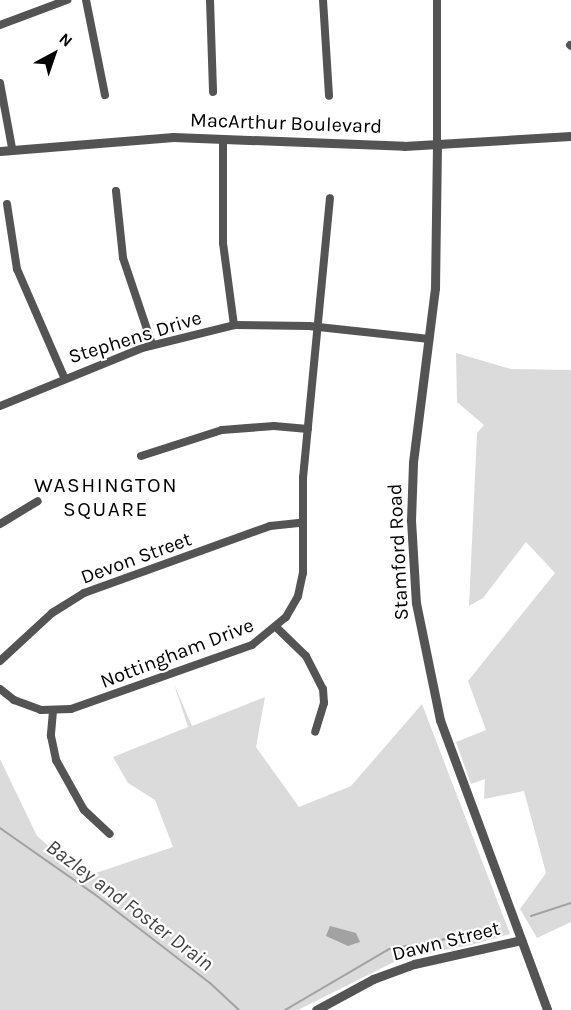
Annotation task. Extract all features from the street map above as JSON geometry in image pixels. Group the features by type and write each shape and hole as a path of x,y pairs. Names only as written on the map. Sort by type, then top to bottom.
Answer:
{"street":[{"path":"0,25 67,0"},
{"path":"86,0 105,95"},
{"path":"210,0 213,92"},
{"path":"322,0 329,96"},
{"name":"Stamford Road","path":"437,0 439,219 429,339 413,463 411,520 416,603 440,720 547,1010"},
{"path":"0,83 12,148"},
{"name":"MacArthur Boulevard","path":"0,151 113,139 224,139 437,145 571,136"},
{"path":"224,139 223,243 234,324"},
{"path":"116,192 123,258 152,344"},
{"name":"Nottingham Drive","path":"0,689 25,705 53,711 85,705 238,651 277,628 290,611 301,586 301,523 308,429 320,328 330,198"},
{"path":"7,204 17,269 64,376"},
{"name":"Stephens Drive","path":"0,406 64,376 152,344 234,324 320,328 429,339"},
{"path":"141,456 222,430 274,426 308,429"},
{"path":"0,524 38,501"},
{"name":"Devon Street","path":"0,660 52,613 84,593 270,525 301,523"},
{"path":"277,628 306,656 323,689 324,703 315,732"},
{"path":"53,711 51,736 56,760 84,810 110,834"},
{"name":"Dawn Street","path":"316,1010 328,1007 373,979 414,964 480,952 521,940"}],"shaded area":[{"path":"456,353 511,369 571,370 571,922 537,938 520,909 546,873 524,791 484,799 485,779 471,784 456,742 486,730 468,681 555,573 526,542 483,598 469,606 477,433 484,425 457,402"},
{"path":"174,684 192,726 265,697 256,747 299,807 351,786 422,704 510,934 471,945 402,958 298,1010 0,1010 0,759 37,836 84,877 173,847 155,800 128,783 113,757 188,727"},
{"path":"330,926 356,933 360,942 348,946 326,936"}],"waterway":[{"name":"Bazley and Foster Drain","path":"0,828 93,893 210,983 239,1010"},
{"name":"Bazley and Foster Drain","path":"531,916 571,903"},
{"name":"Bazley and Foster Drain","path":"285,1010 389,949 497,930"}],"district":[{"name":"WASHINGTON SQUARE","path":"106,497"}]}
